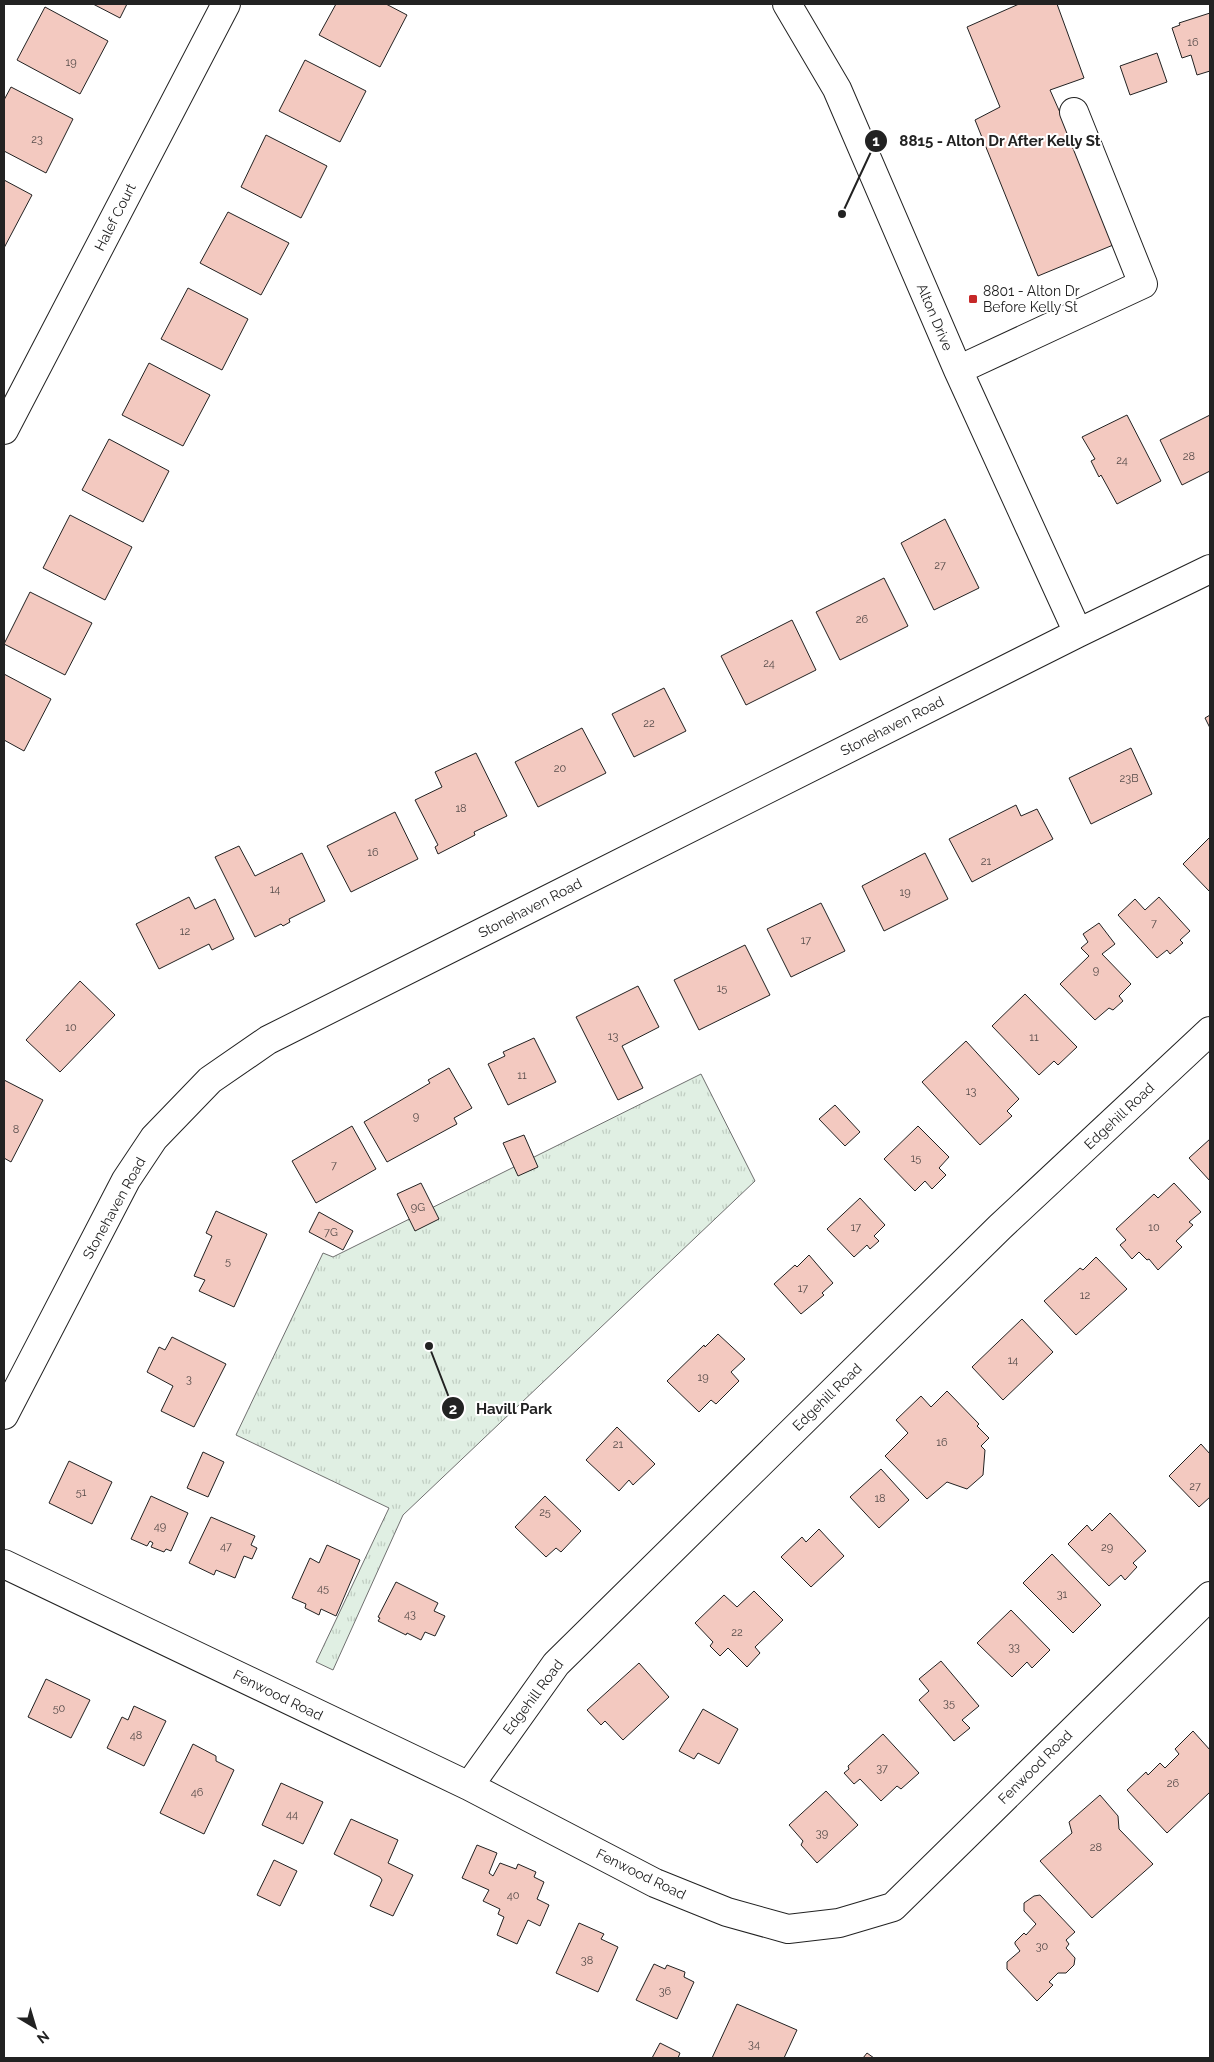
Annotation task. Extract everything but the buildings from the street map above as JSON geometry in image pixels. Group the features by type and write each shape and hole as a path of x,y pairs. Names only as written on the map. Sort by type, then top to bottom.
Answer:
{"street":[{"name":"Halef Court","path":"4,430 226,4"},
{"name":"Alton Drive","path":"787,4 837,89 958,370 1078,633"},
{"path":"958,370 1144,284 1074,112"},
{"name":"Stonehaven Road","path":"4,1415 126,1180 154,1138 210,1080 268,1040 1078,633 1210,569"},
{"name":"Edgehill Road","path":"469,1786 556,1664 1000,1227 1210,1031"},
{"name":"Fenwood Road","path":"4,1564 469,1786 655,1883 727,1912 788,1929 839,1923 893,1907 1210,1596"}],"green space":[{"path":"701,1074 755,1181 403,1515 333,1670 316,1662 389,1508 236,1435 323,1253 333,1257"}],"place":[{"name":"8815 - Alton Dr After Kelly St","path":"842,214"},
{"name":"8801 - Alton Dr Before Kelly St","path":"973,299"},
{"name":"Havill Park","path":"429,1346"}]}
